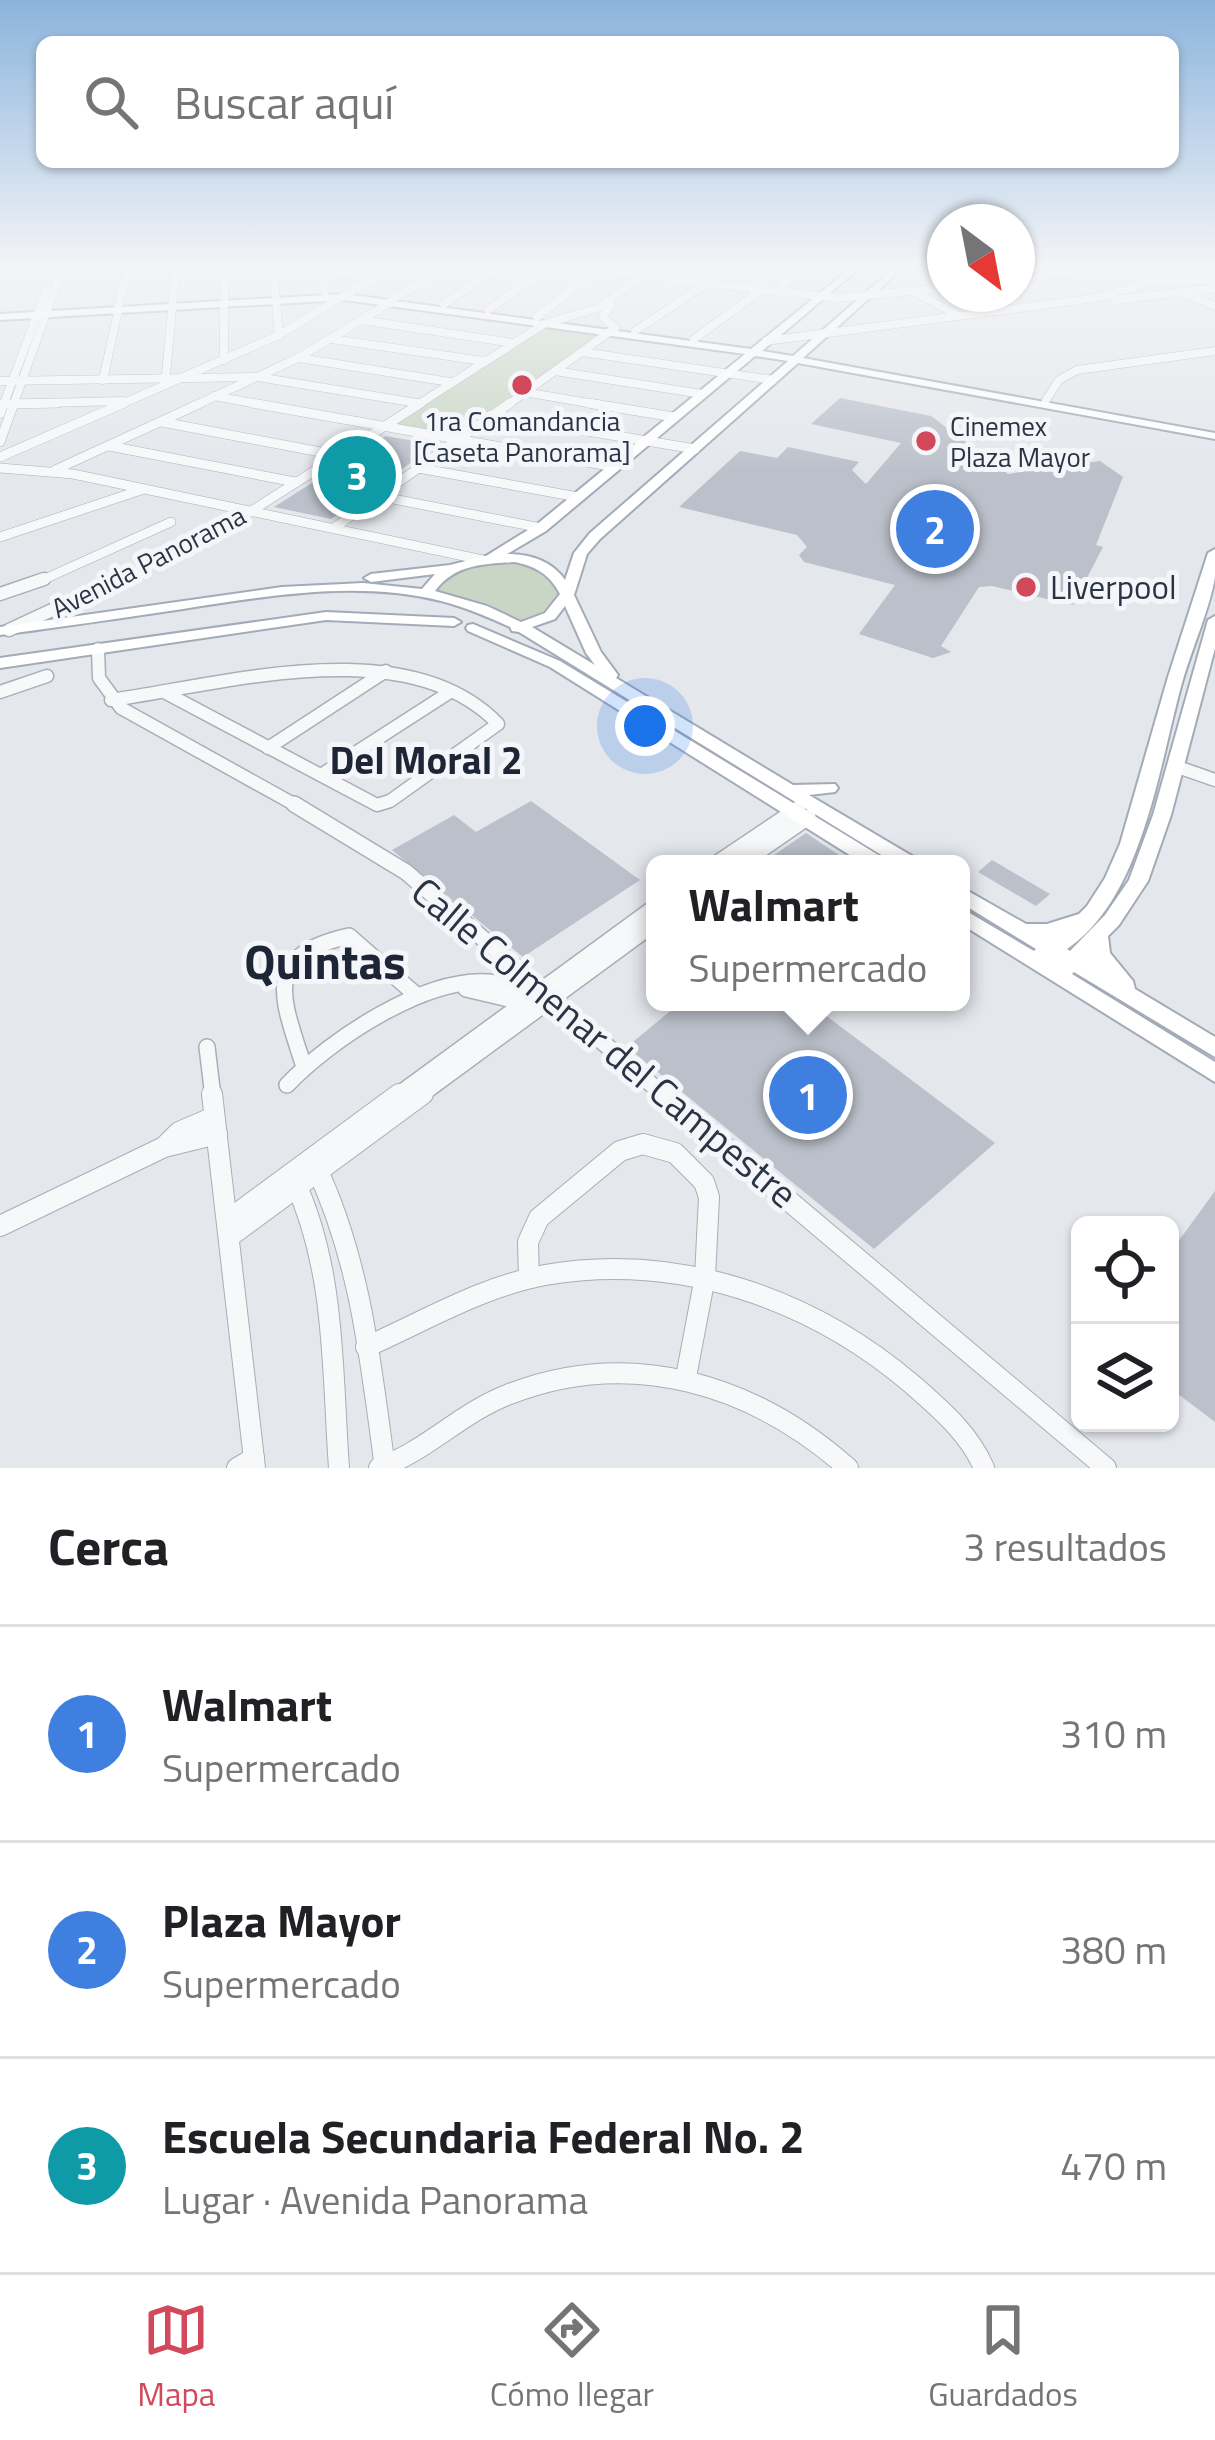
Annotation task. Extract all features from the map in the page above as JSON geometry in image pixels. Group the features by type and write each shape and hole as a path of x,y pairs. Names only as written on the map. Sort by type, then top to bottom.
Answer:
{"main road":[{"path":"645,336 759,347 1215,433"},
{"path":"668,336 759,347"},
{"path":"487,560 541,528 774,336"},
{"path":"473,628 520,627 550,616 569,592 587,545 822,336"},
{"path":"718,345 736,357 732,369"},
{"path":"956,385 1215,433"},
{"path":"1138,1001 1100,956 1092,927 1137,823 1215,553"},
{"path":"5,630 487,560 543,565 562,578 580,634 628,692"},
{"path":"460,566 441,574 427,592 425,599 432,609 555,664 893,855"},
{"path":"292,588 371,586 427,592 472,604 520,627 788,789 807,810 866,855"},
{"path":"0,663 326,616 454,622"},
{"path":"1056,962 1138,881 1215,620"},
{"path":"788,789 829,788"},
{"path":"970,900 1023,931 1056,962 1215,1072"},
{"path":"970,919 1138,1001 1215,1048"},
{"path":"1023,931 1092,927"}],"street":[{"path":"0,442 4,406 19,381 35,336"},
{"path":"103,380 112,336"},
{"path":"165,382 170,336"},
{"path":"224,336 224,360"},
{"path":"0,457 278,336"},
{"path":"54,471 298,358 334,336"},
{"path":"464,336 514,343"},
{"name":"Avenida Panorama","path":"5,630 208,537 524,336"},
{"path":"334,528 605,336"},
{"path":"694,339 699,336"},
{"path":"759,347 825,336"},
{"path":"330,338 484,362"},
{"path":"1046,400 1059,380 1077,370 1215,350"},
{"path":"582,352 732,369 773,380"},
{"path":"298,358 451,382"},
{"path":"555,371 702,394"},
{"path":"182,378 258,377 418,404"},
{"path":"0,381 165,382"},
{"path":"524,392 674,417"},
{"path":"214,396 615,467"},
{"path":"4,406 129,401"},
{"path":"71,427 75,402"},
{"path":"491,415 695,449"},
{"path":"160,421 338,455"},
{"path":"108,446 296,482"},
{"path":"0,468 54,471 487,560"},
{"path":"418,468 578,497"},
{"path":"0,537 144,489"},
{"path":"378,496 541,528"},
{"path":"0,593 28,586 172,522"},
{"path":"98,649 99,678 111,700 327,670 386,671 450,692 498,724 390,801 371,803 166,693"},
{"path":"268,748 386,671"},
{"path":"0,692 46,675"},
{"path":"321,775 450,692"},
{"name":"Calle Colmenar del Campestre","path":"111,700 379,853 536,996 1106,1468"},
{"path":"1174,766 1215,780"},
{"path":"731,855 807,810"},
{"path":"751,855 807,810"},
{"path":"228,1229 646,914"},
{"path":"314,1165 536,996 646,929"},
{"path":"304,1067 281,988 281,972 289,962 329,940 349,936 415,994"},
{"path":"287,1085 304,1067 415,994 460,986 536,996"},
{"path":"207,1047 249,1464"},
{"path":"0,1226 216,1126"},
{"path":"529,1278 528,1242 539,1218 620,1151 643,1144 675,1153 704,1182 710,1215 686,1377"},
{"path":"314,1165 339,1225 365,1347 383,1468 464,1417 552,1379 602,1370 686,1377 757,1404 848,1468"},
{"path":"294,1180 312,1222 320,1261 339,1468"},
{"path":"365,1347 487,1291 529,1278 610,1268 704,1277 788,1304 841,1331 938,1407 980,1456 984,1468"}],"green space":[{"path":"530,336 604,336 457,438 391,426"},
{"path":"505,561 544,570 561,590 547,613 521,623 483,604 434,590 456,571"}],"building":[{"path":"840,398 931,416 1008,474 1100,461 1123,477 1096,545 1103,547 1073,605 979,587 941,646 951,652 933,658 859,634 895,585 804,562 799,555 807,547 797,535 679,507 740,451 777,458 788,447 859,462 852,470 866,484 901,443 811,424"},
{"path":"386,436 436,445 331,519 274,507"},
{"path":"531,801 640,880 523,957 392,850 454,815 476,832"},
{"path":"806,833 839,855 774,855"},
{"path":"992,860 1050,894 1036,906 978,872"},
{"path":"670,1011 820,1011 995,1143 874,1249 627,1047"},
{"path":"1215,1191 1215,1422 1179,1395 1179,1241"}],"place":[{"name":"1ra Comandancia [Caseta Panorama]","path":"522,385"},
{"name":"Cinemex Plaza Mayor","path":"926,441"},
{"name":"Escuela Secundaria Federal No. 2","path":"357,475"},
{"name":"Plaza Mayor","path":"935,529"},
{"name":"Liverpool","path":"1026,587"},
{"name":"Walmart","path":"808,1095"}],"district":[{"name":"Del Moral 2","path":"426,759"},
{"name":"Quintas","path":"325,961"}]}
